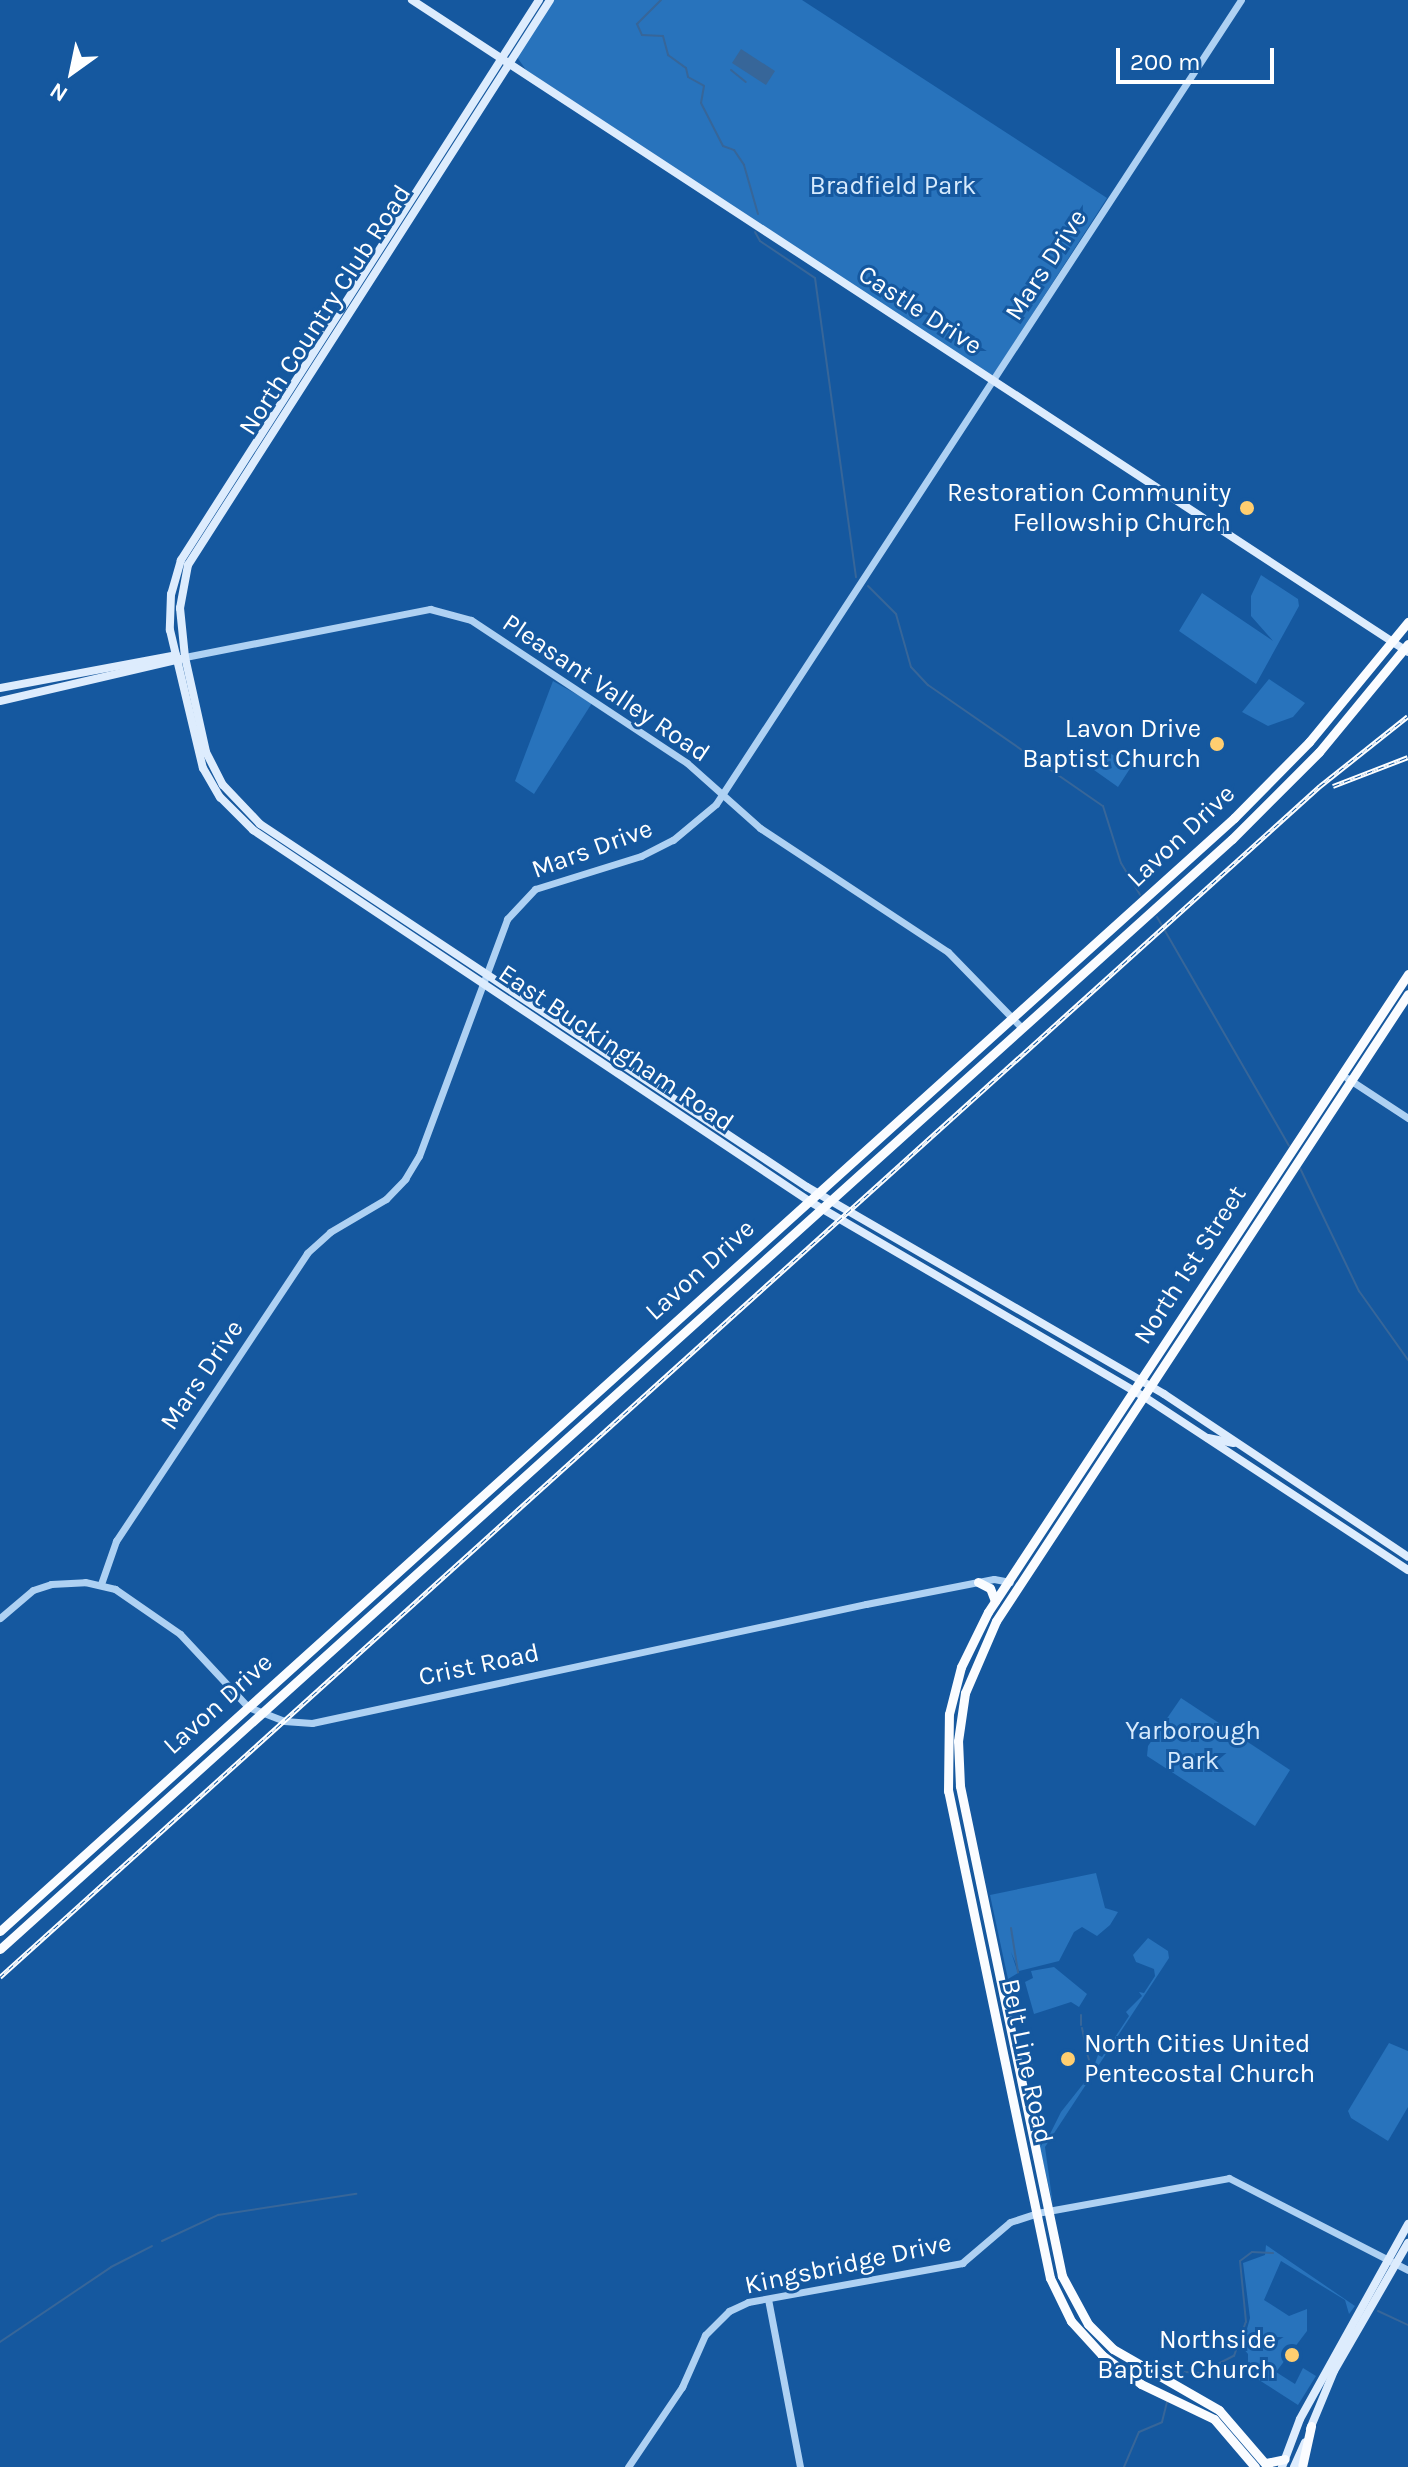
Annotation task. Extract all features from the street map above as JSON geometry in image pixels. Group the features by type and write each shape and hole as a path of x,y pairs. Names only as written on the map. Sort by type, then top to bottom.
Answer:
{"main road":[{"name":"Castle Drive","path":"412,0 994,382 1407,648"},
{"name":"North Country Club Road","path":"179,658 171,594 190,541 431,175 539,0"},
{"name":"North Country Club Road","path":"504,61 550,0"},
{"name":"Lavon Drive","path":"0,1931 1221,830 1293,759 1408,622"},
{"name":"Lavon Drive","path":"0,1949 1232,839 1271,801 1407,648"},
{"name":"Pleasant Valley Road","path":"0,688 179,658"},
{"name":"Pleasant Valley Road","path":"0,701 179,658"},
{"name":"East Buckingham Road","path":"179,658 197,752 228,806 253,830 818,1194 1150,1386 1408,1557"},
{"path":"1271,801 1293,772 1293,759"},
{"path":"1221,830 1232,839"},
{"name":"North 1st Street","path":"1288,1165 1302,1153 1408,974"},
{"name":"East Buckingham Road","path":"484,978 809,1201 1143,1396 1408,1570"},
{"name":"North 1st Street","path":"1019,1586 1150,1386 1197,1306 1288,1165 1295,1144 1408,994"},
{"path":"1302,1153 1318,1111"},
{"path":"998,1312 1004,1302"},
{"name":"North 1st Street","path":"1008,1581 1133,1390 1197,1306"},
{"path":"1063,1349 1068,1340"},
{"path":"1208,1438 1242,1445"},
{"path":"512,1468 522,1479"},
{"path":"1063,1498 1074,1503"},
{"name":"Belt Line Road","path":"1008,1581 961,1667 946,1743 948,1791 1008,2082 1042,2212 1062,2276 1095,2332 1136,2367 1219,2410 1267,2465"},
{"path":"978,1582 990,1588 995,1601"},
{"name":"Belt Line Road","path":"1019,1586 972,1671 958,1741 960,1786 1020,2079 1042,2212 1043,2261 1078,2331 1130,2377 1214,2419 1255,2467"},
{"path":"33,1901 42,1911"},
{"path":"1008,2082 1020,2079"},
{"path":"1294,2467 1334,2371 1393,2261 1408,2224"},
{"path":"1267,2465 1284,2463 1300,2419 1393,2261 1408,2243"},
{"path":"1302,2467 1311,2426"}],"street":[{"name":"Mars Drive","path":"101,1584 116,1541 307,1253 330,1232 386,1199 405,1179 419,1156 507,919 535,889 653,850 690,827 723,796 1241,0"},
{"name":"Pleasant Valley Road","path":"179,658 405,612 446,612 471,620 662,746 760,828 948,952 1022,1028"},
{"path":"1346,1078 1408,1118"},
{"name":"Crist Road","path":"0,1618 33,1590 69,1581 101,1584 130,1597 180,1634 248,1707 262,1714 312,1723 978,1582 1008,1581 1019,1586"},
{"name":"Kingsbridge Drive","path":"628,2467 682,2387 711,2327 738,2306 960,2263 1010,2222 1042,2212 1229,2178 1352,2245 1408,2270"},
{"path":"768,2299 800,2467"}],"green space":[{"name":"Bradfield Park","path":"554,0 802,0 1107,198 992,377 526,70 517,57"},
{"path":"1261,575 1298,599 1299,606 1256,684 1179,631 1202,593 1273,641 1251,616 1251,596"},
{"path":"1269,679 1305,703 1293,717 1268,726 1242,712"},
{"path":"553,681 592,703 534,794 515,781"},
{"path":"1107,751 1131,767 1118,787 1094,770"},
{"name":"Yarborough Park","path":"1181,1698 1290,1770 1255,1826 1147,1756 1148,1746"},
{"path":"1096,1873 1105,1908 1118,1912 1110,1925 1097,1936 1082,1927 1074,1932 1059,1961 1019,1971 1011,1952 1018,1973 1008,1979 990,1895"},
{"path":"1148,1938 1168,1951 1169,1958 1045,2147 1053,2205 1038,2140 1042,2146 1041,2138 1047,2140 1061,2112 1091,2074 1098,2055 1102,2057 1129,2016 1126,2012 1142,1996 1139,1992 1144,1993 1155,1976 1154,1969 1136,1962 1133,1955"},
{"path":"1054,1967 1087,1994 1079,2007 1071,2002 1034,2014 1025,1982 1033,1978 1031,1971"},
{"path":"1389,2043 1408,2051 1408,2107 1388,2141 1351,2118 1348,2111"},
{"path":"1266,2245 1355,2306 1349,2314 1345,2300 1281,2261 1264,2300 1289,2316 1307,2309 1307,2331 1276,2372 1295,2384 1303,2368 1316,2376 1298,2405 1248,2373 1248,2354 1242,2347 1250,2318 1243,2263 1265,2255"}],"shaded area":[{"path":"741,49 775,71 766,85 732,63"}],"waterway":[{"path":"661,0 637,24 642,35 663,36 668,55 686,68 688,77 704,86 701,103 723,146 734,150 744,165 758,214"},
{"path":"731,70 746,82"},
{"path":"755,232 760,241 815,278 856,577"},
{"path":"868,586 896,614 911,667 928,685 1103,806 1121,863 1140,895"},
{"path":"1157,917 1289,1146"},
{"path":"1299,1166 1359,1291 1408,1360"},
{"path":"1011,1928 1018,1972"},
{"path":"1081,2015 1081,2025"},
{"path":"1082,2028 1086,2047"},
{"path":"1086,2050 1089,2060"},
{"path":"162,2241 218,2215 356,2194"},
{"path":"0,2342 111,2267 152,2246"},
{"path":"1179,2379 1185,2372 1200,2373 1234,2356 1246,2322 1240,2261 1252,2252 1273,2253"},
{"path":"1378,2311 1408,2325"},
{"path":"1124,2467 1139,2432 1162,2422 1167,2402"}],"railway":[{"path":"0,1977 1320,786 1408,716"},
{"path":"1333,786 1408,757"}],"place":[{"name":"Restoration Community Fellowship Church","path":"1247,508"},
{"name":"Lavon Drive Baptist Church","path":"1217,744"},
{"name":"North Cities United Pentecostal Church","path":"1068,2059"},
{"name":"Northside Baptist Church","path":"1292,2355"}]}
